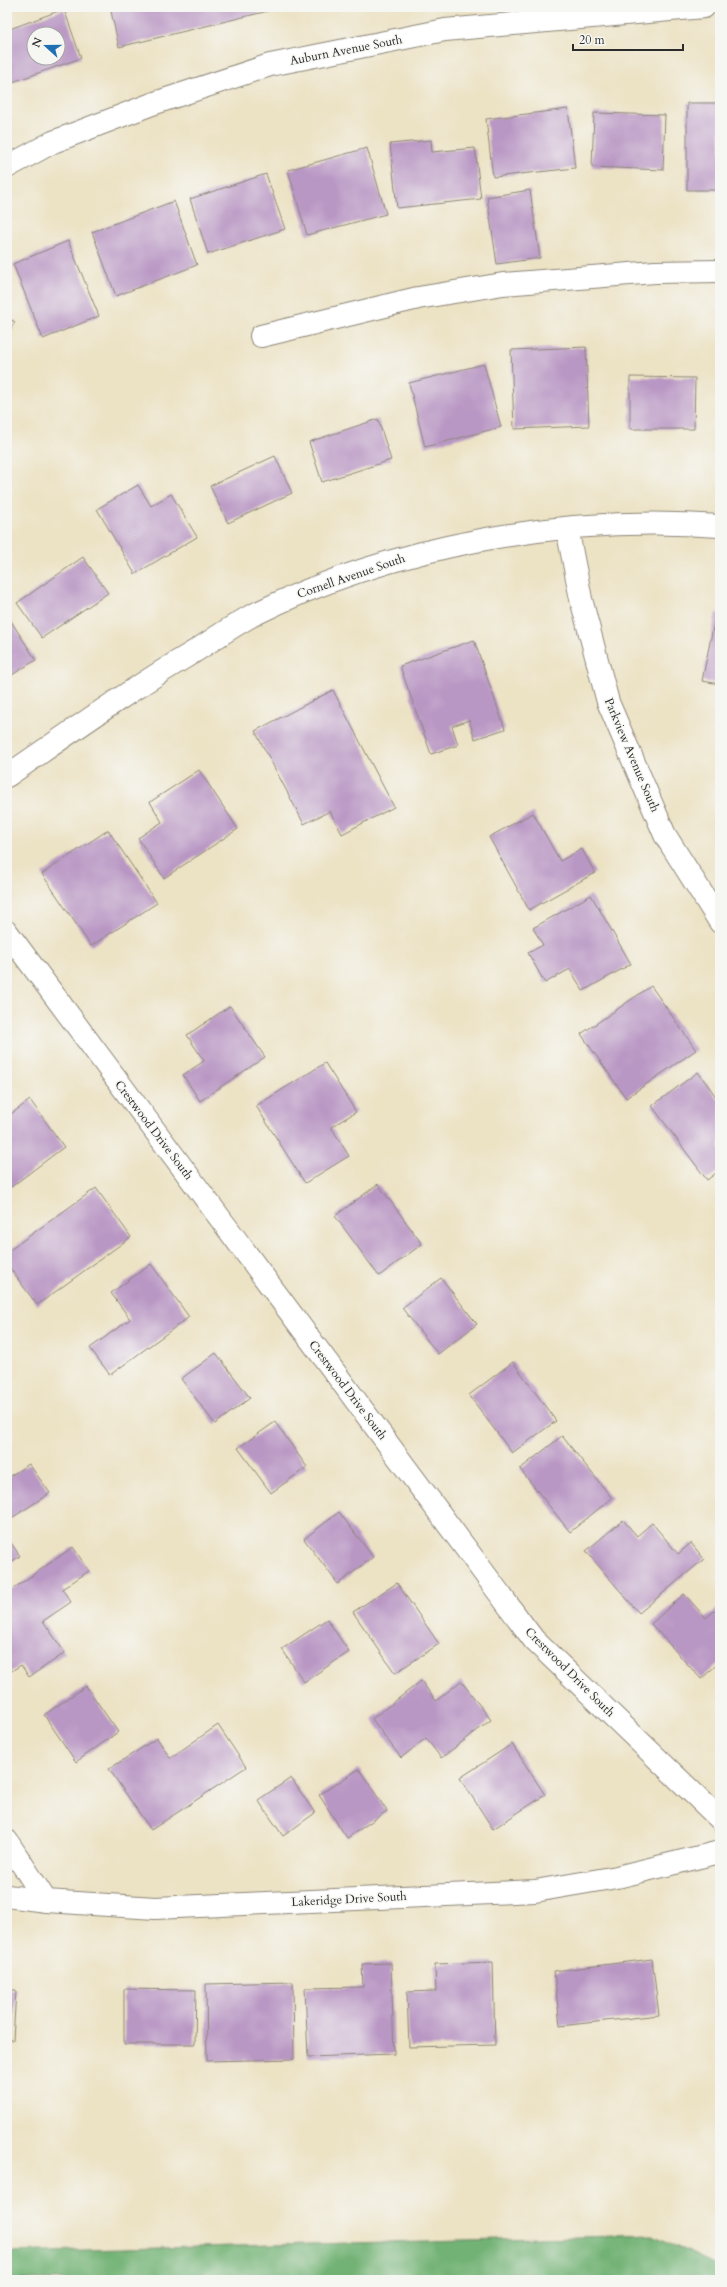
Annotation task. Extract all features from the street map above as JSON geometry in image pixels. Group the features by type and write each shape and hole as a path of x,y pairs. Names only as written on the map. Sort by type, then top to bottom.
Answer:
{"street":[{"name":"Auburn Avenue South","path":"7,167 53,142 152,104 270,65 445,30 704,7"},
{"path":"261,336 418,298 503,284 655,272 720,271"},
{"name":"Cornell Avenue South","path":"7,776 163,670 250,617 314,587 429,550 567,528 667,522 720,526"},
{"name":"Parkview Avenue South","path":"567,528 581,599 608,702 665,835 720,922"},
{"name":"Crestwood Drive South","path":"7,932 534,1640 720,1819"},
{"path":"7,1842 46,1901"},
{"name":"Lakeridge Drive South","path":"7,1896 46,1901 155,1908 535,1891 617,1877 720,1852"}],"green space":[{"path":"653,2235 720,2267 720,2280 7,2280 7,2252"}],"building":[{"path":"110,7 267,7 268,11 119,47"},
{"path":"64,9 81,58 66,63 66,26 26,26 26,66 58,66 7,84 7,30"},
{"path":"687,103 720,103 720,190 687,190"},
{"path":"568,109 575,168 493,177 486,119"},
{"path":"594,113 665,115 663,170 592,167"},
{"path":"431,140 432,152 475,148 481,199 397,208 390,144"},
{"path":"367,148 386,214 307,235 288,170"},
{"path":"266,174 285,229 208,254 190,199"},
{"path":"530,190 540,258 497,264 487,197"},
{"path":"174,201 197,265 116,296 92,232"},
{"path":"68,241 99,316 43,339 13,264"},
{"path":"7,317 15,322 7,336"},
{"path":"586,347 589,426 514,429 511,350"},
{"path":"484,364 501,427 425,447 409,383"},
{"path":"630,377 695,378 694,429 630,429"},
{"path":"378,419 391,460 322,482 309,442"},
{"path":"275,456 292,493 228,523 210,486"},
{"path":"138,485 151,506 171,494 197,537 135,574 97,509"},
{"path":"83,557 108,593 42,638 17,603"},
{"path":"716,613 720,614 720,684 702,681"},
{"path":"7,615 36,660 7,678"},
{"path":"474,640 505,729 475,739 469,720 452,726 458,745 431,754 400,666"},
{"path":"333,690 394,807 342,834 330,811 304,824 255,731"},
{"path":"199,770 238,829 164,878 138,838 162,822 150,802"},
{"path":"533,813 560,861 582,849 595,873 529,910 489,837"},
{"path":"108,830 157,903 91,946 42,874"},
{"path":"591,895 631,964 583,991 570,969 545,983 528,953 543,945 533,928"},
{"path":"651,986 696,1050 626,1098 581,1034"},
{"path":"230,1006 265,1057 200,1101 183,1075 204,1061 187,1035"},
{"path":"325,1063 356,1112 331,1127 349,1156 305,1183 256,1106"},
{"path":"698,1072 720,1102 720,1170 707,1180 652,1106"},
{"path":"30,1100 64,1147 7,1190 7,1117"},
{"path":"378,1184 422,1244 379,1276 335,1216"},
{"path":"96,1188 131,1237 37,1305 7,1264 7,1252"},
{"path":"151,1264 189,1317 110,1375 90,1348 130,1319 111,1293"},
{"path":"441,1278 477,1324 438,1354 402,1308"},
{"path":"216,1353 250,1398 215,1424 181,1379"},
{"path":"513,1362 556,1421 512,1453 469,1395"},
{"path":"275,1422 307,1467 271,1493 238,1448"},
{"path":"562,1436 612,1498 570,1532 520,1469"},
{"path":"29,1464 50,1493 7,1521 7,1478"},
{"path":"339,1512 373,1557 338,1584 304,1539"},
{"path":"623,1520 637,1536 652,1523 678,1554 691,1543 704,1559 639,1613 586,1551"},
{"path":"7,1537 20,1556 7,1565"},
{"path":"73,1547 89,1571 62,1589 71,1602 43,1621 65,1653 29,1677 21,1665 7,1674 7,1593"},
{"path":"397,1583 439,1644 395,1673 353,1612"},
{"path":"684,1594 706,1618 720,1606 720,1662 701,1679 651,1624"},
{"path":"327,1619 349,1652 304,1682 282,1649"},
{"path":"421,1681 436,1701 461,1681 491,1720 441,1758 426,1738 401,1758 372,1719"},
{"path":"86,1686 118,1732 76,1762 44,1715"},
{"path":"218,1725 246,1767 151,1830 109,1769 157,1738 170,1758"},
{"path":"512,1744 545,1795 493,1829 460,1778"},
{"path":"359,1769 387,1811 347,1838 319,1795"},
{"path":"291,1778 315,1813 283,1836 258,1800"},
{"path":"652,1959 659,2015 560,2026 554,1971"},
{"path":"493,1962 495,2045 409,2047 407,1992 436,1991 435,1964"},
{"path":"391,1963 394,2054 308,2057 305,1988 363,1987 362,1964"},
{"path":"293,1982 294,2059 207,2061 206,1984"},
{"path":"124,1989 196,1990 195,2044 124,2044"},
{"path":"7,1990 16,1990 13,2040 7,2039"}]}
